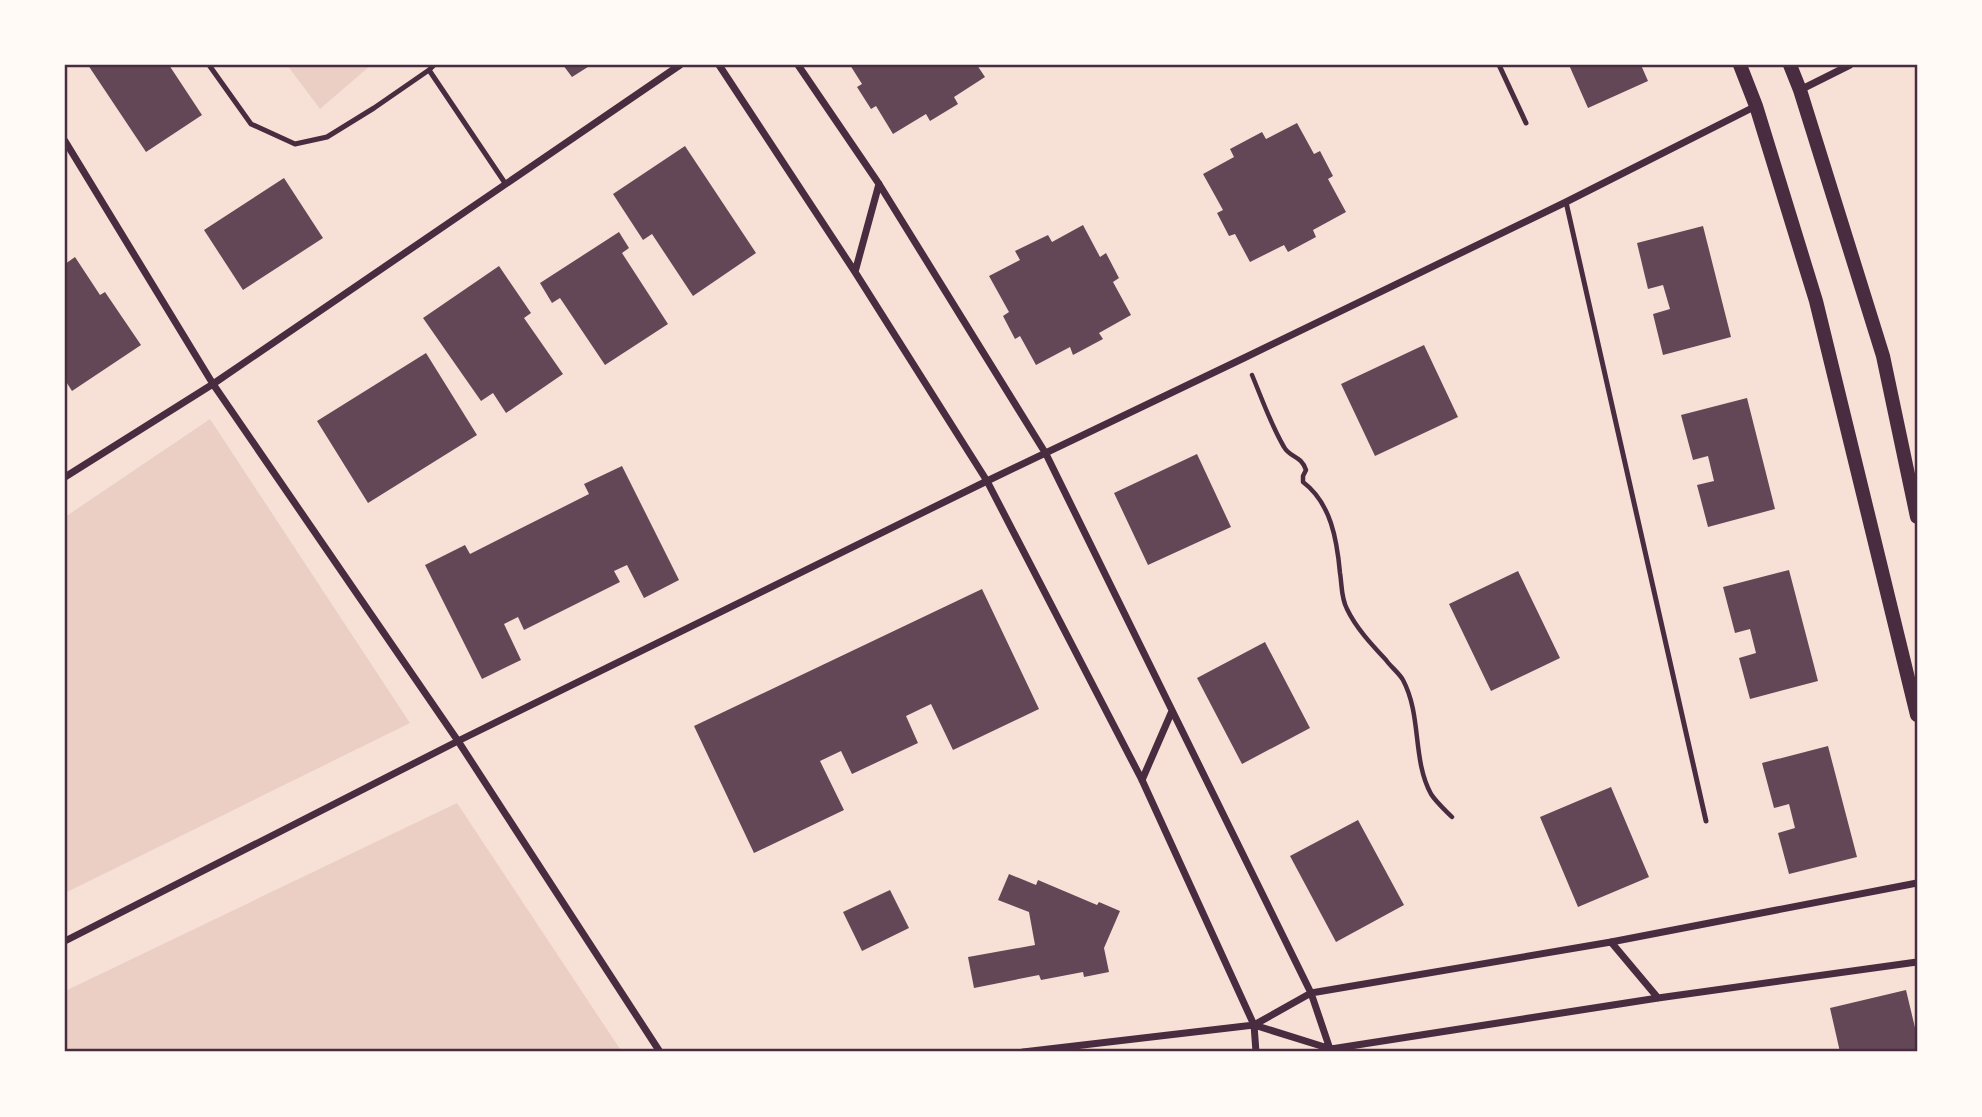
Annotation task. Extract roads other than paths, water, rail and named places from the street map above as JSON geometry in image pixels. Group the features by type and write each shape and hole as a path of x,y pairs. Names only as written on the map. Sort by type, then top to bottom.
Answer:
{"main road":[{"path":"1740,65 1756,106 1816,301 1917,715"},
{"path":"1790,65 1800,89 1883,356 1917,517"}],"street":[{"path":"65,477 213,384 680,65"},
{"path":"719,65 855,272 987,481 1142,780 1254,1025 1256,1052"},
{"path":"798,65 879,184 1046,454 1311,993 1331,1051"},
{"path":"1800,89 1850,65"},
{"path":"65,941 458,741 987,481 1566,202 1756,106"},
{"path":"65,141 213,384 458,741 660,1052"},
{"path":"855,272 879,184"},
{"path":"1142,780 1172,711"},
{"path":"1023,1052 1254,1025 1311,993 1611,942 1917,883"},
{"path":"1611,942 1658,998"},
{"path":"1254,1025 1331,1051 1658,998 1917,962"}],"lane":[{"path":"209,65 251,124 295,144 327,137 374,108 434,65"},
{"path":"1499,65 1526,123"},
{"path":"429,70 505,183"},
{"path":"1566,202 1706,821"}]}
